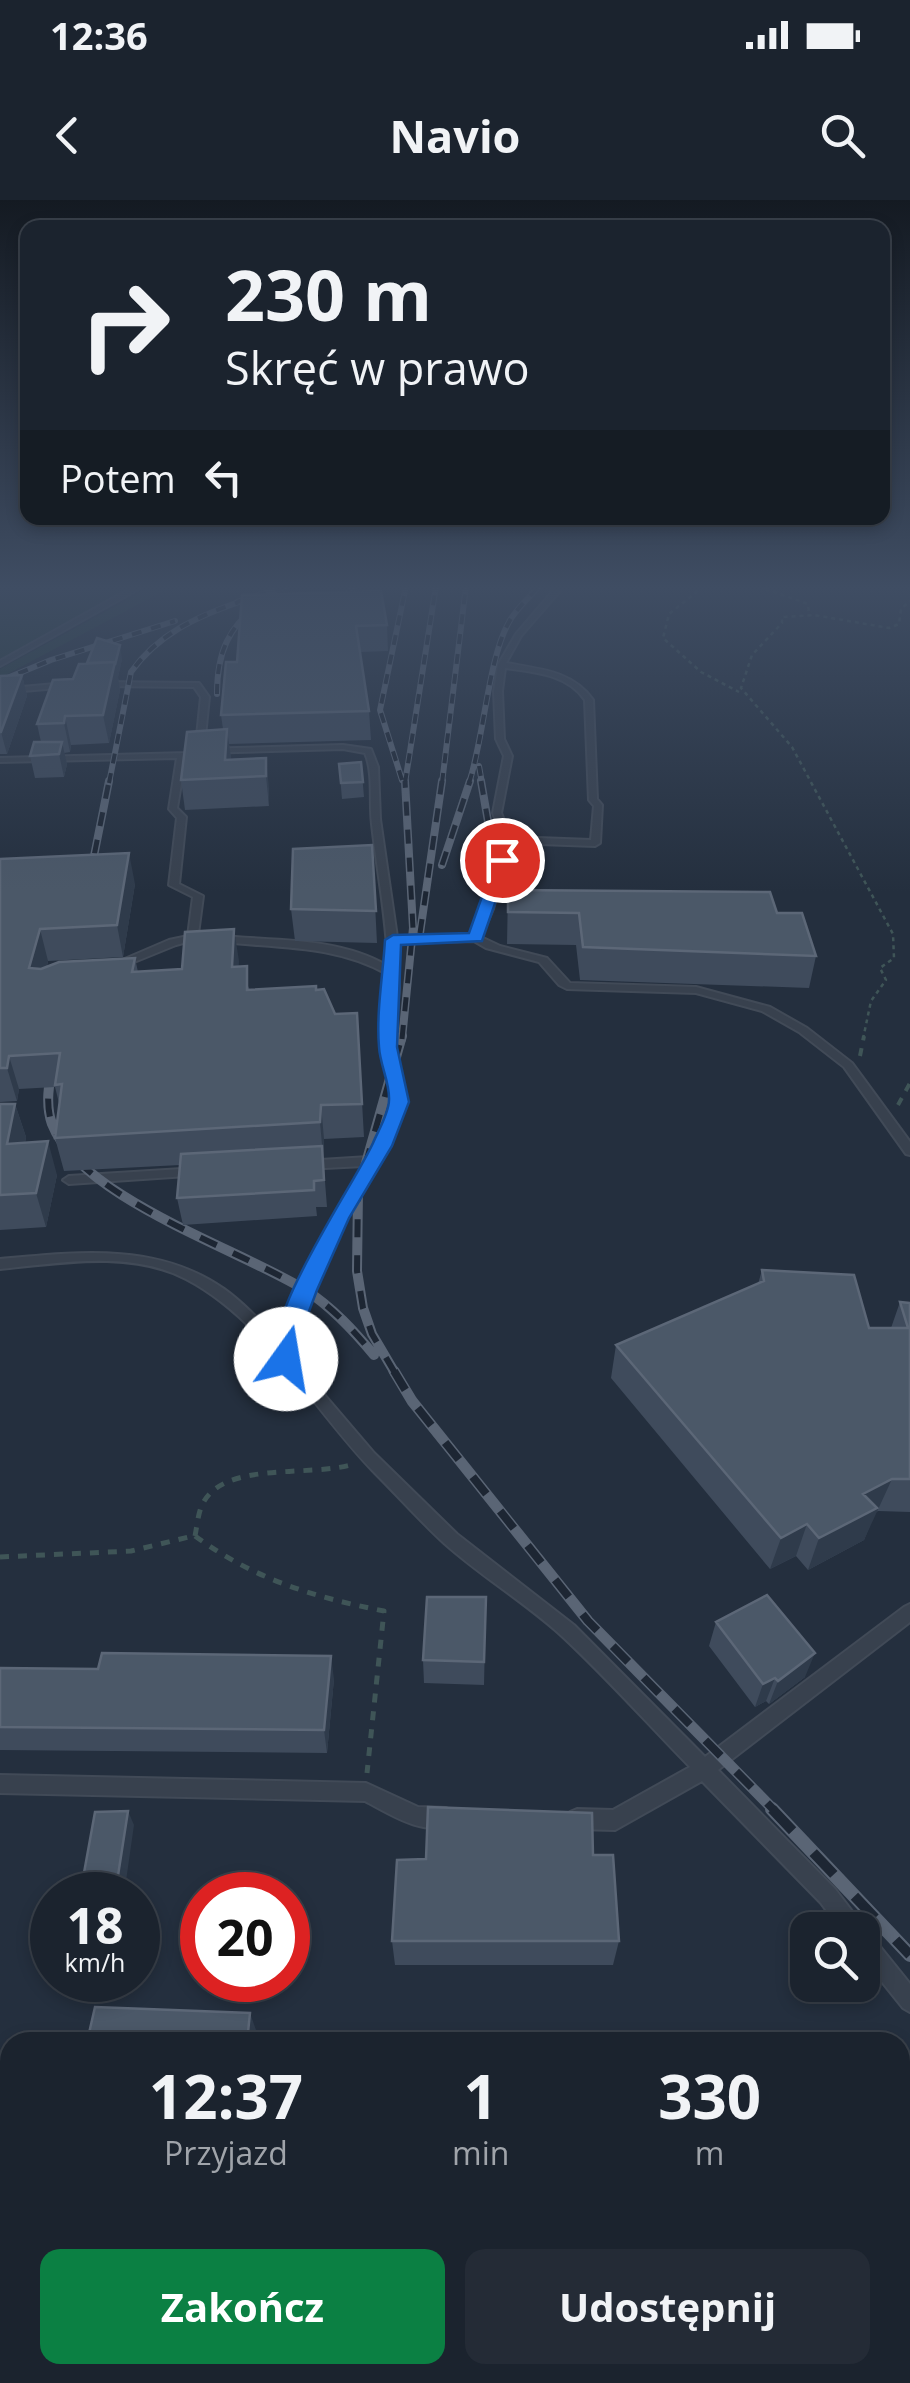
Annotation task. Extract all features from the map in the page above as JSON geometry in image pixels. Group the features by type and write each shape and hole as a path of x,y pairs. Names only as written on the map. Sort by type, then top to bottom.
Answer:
{"lane":[{"path":"0,691 38,688"},
{"path":"53,704 59,688"},
{"path":"193,937 198,896 174,884 182,818 173,809 179,763 193,753 205,697 198,688"},
{"path":"476,938 508,840 498,813 508,756 500,739 498,688"},
{"path":"508,840 595,843 598,806 592,800 590,700 580,688"},
{"path":"33,759 39,741"},
{"path":"0,760 344,747 368,751 373,758 374,798 393,940 388,1047 399,1102 373,1161 338,1218 305,1290 290,1330 286,1359"},
{"path":"101,974 193,937 347,953 374,960 394,974"},
{"path":"393,940 476,938 488,946 540,958 551,965 567,986 696,990 766,1009 848,1065 909,1144"},
{"path":"285,1166 373,1161"},
{"path":"70,1180 207,1171"},
{"path":"0,1264 106,1254 156,1260 227,1296 256,1322 369,1457 450,1538 568,1630 840,1912"},
{"path":"555,1819 615,1820 703,1770 910,1612"},
{"path":"0,1784 366,1792 417,1817 476,1818"},
{"path":"880,1963 910,2001"}],"path":[{"path":"731,688 742,694 792,747 805,778 892,934 894,958 880,968 886,980 871,1000 862,1030 861,1054 848,1065"},
{"path":"742,688 742,694"},
{"path":"892,1124 910,1082"},
{"path":"194,1536 197,1514 214,1488 243,1472 338,1473 369,1457"},
{"path":"0,1558 131,1552 194,1536"},
{"path":"194,1536 237,1568 276,1587 384,1611 366,1792"}],"building":[{"path":"0,688 17,688 1,732"},
{"path":"50,688 109,688 103,715 65,716 64,723 37,724"},
{"path":"224,688 365,688 369,711 221,715"},
{"path":"227,729 225,760 266,758 266,776 181,780 187,732"},
{"path":"34,742 62,742 59,754 30,756"},
{"path":"361,762 363,782 341,783 339,764"},
{"path":"372,845 376,911 291,909 293,849"},
{"path":"129,853 117,925 40,929 29,968 41,969 59,962 135,958 132,972 182,969 185,932 234,929 232,967 247,966 247,990 316,986 316,990 324,989 335,1014 357,1013 362,1104 321,1105 320,1122 55,1138 62,1084 55,1085 60,1053 9,1056 7,1068 0,1068 0,859"},
{"path":"508,890 770,892 777,913 802,913 816,956 583,947 579,913 508,912"},
{"path":"0,1104 15,1104 7,1144 48,1141 36,1193 0,1195"},
{"path":"322,1146 324,1180 314,1181 314,1190 177,1198 181,1154"},
{"path":"762,1270 854,1275 869,1328 908,1328 900,1302 910,1303 910,1479 892,1479 863,1494 877,1508 819,1538 807,1524 781,1538 616,1345 764,1281"},
{"path":"767,1595 815,1653 778,1681 775,1678 763,1684 716,1622"},
{"path":"427,1597 486,1597 484,1662 423,1660"},
{"path":"102,1653 331,1656 324,1730 0,1727 0,1668 98,1669"},
{"path":"428,1807 592,1813 593,1855 613,1855 619,1941 392,1941 397,1860 426,1859"},
{"path":"128,1811 119,1872 84,1872 95,1812"},
{"path":"95,2007 250,2013 248,2032 89,2032"}],"railway":[{"path":"109,783 128,688"},
{"path":"217,688 217,694"},
{"path":"385,688 380,710 402,780"},
{"path":"405,782 420,688"},
{"path":"442,783 454,688"},
{"path":"469,783 489,688"},
{"path":"479,766 482,783"},
{"path":"89,881 109,781"},
{"path":"420,933 442,781"},
{"path":"442,865 470,781"},
{"path":"481,781 490,833"},
{"path":"402,1039 413,928 405,782"},
{"path":"395,1373 372,1334 363,1308 357,1271 358,1191 402,1036"},
{"path":"53,1063 48,1101 52,1124 69,1151 95,1176 165,1220 307,1291 343,1320 374,1355"},
{"path":"394,1371 412,1401 588,1621 775,1811"},
{"path":"772,1809 910,1955"}],"route":[{"path":"286,1359 290,1330 305,1290 338,1218 382,1146 399,1102 388,1047 394,987 393,940 476,938 502,860"}]}
